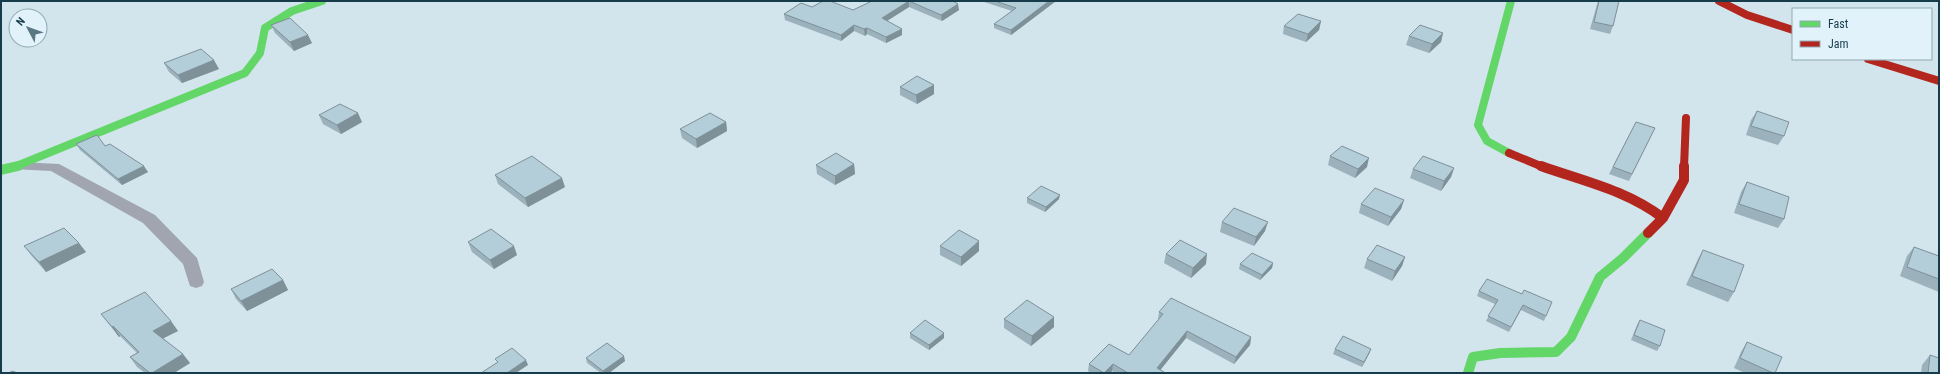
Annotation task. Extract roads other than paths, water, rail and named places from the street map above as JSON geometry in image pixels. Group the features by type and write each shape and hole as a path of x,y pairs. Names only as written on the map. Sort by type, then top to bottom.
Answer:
{"street":[{"path":"1,170 18,166 245,73 260,52 265,28 292,11 322,1"},
{"path":"1511,1 1478,125 1487,141 1512,154 1618,193 1652,208 1663,218"},
{"path":"1719,1 1747,15 1792,30"},
{"path":"1871,60 1939,81"},
{"path":"1468,373 1473,357 1500,353 1556,352 1571,336 1600,277 1663,218 1684,180 1686,118"},
{"path":"18,166 54,167 149,219 191,262 196,282"}]}
